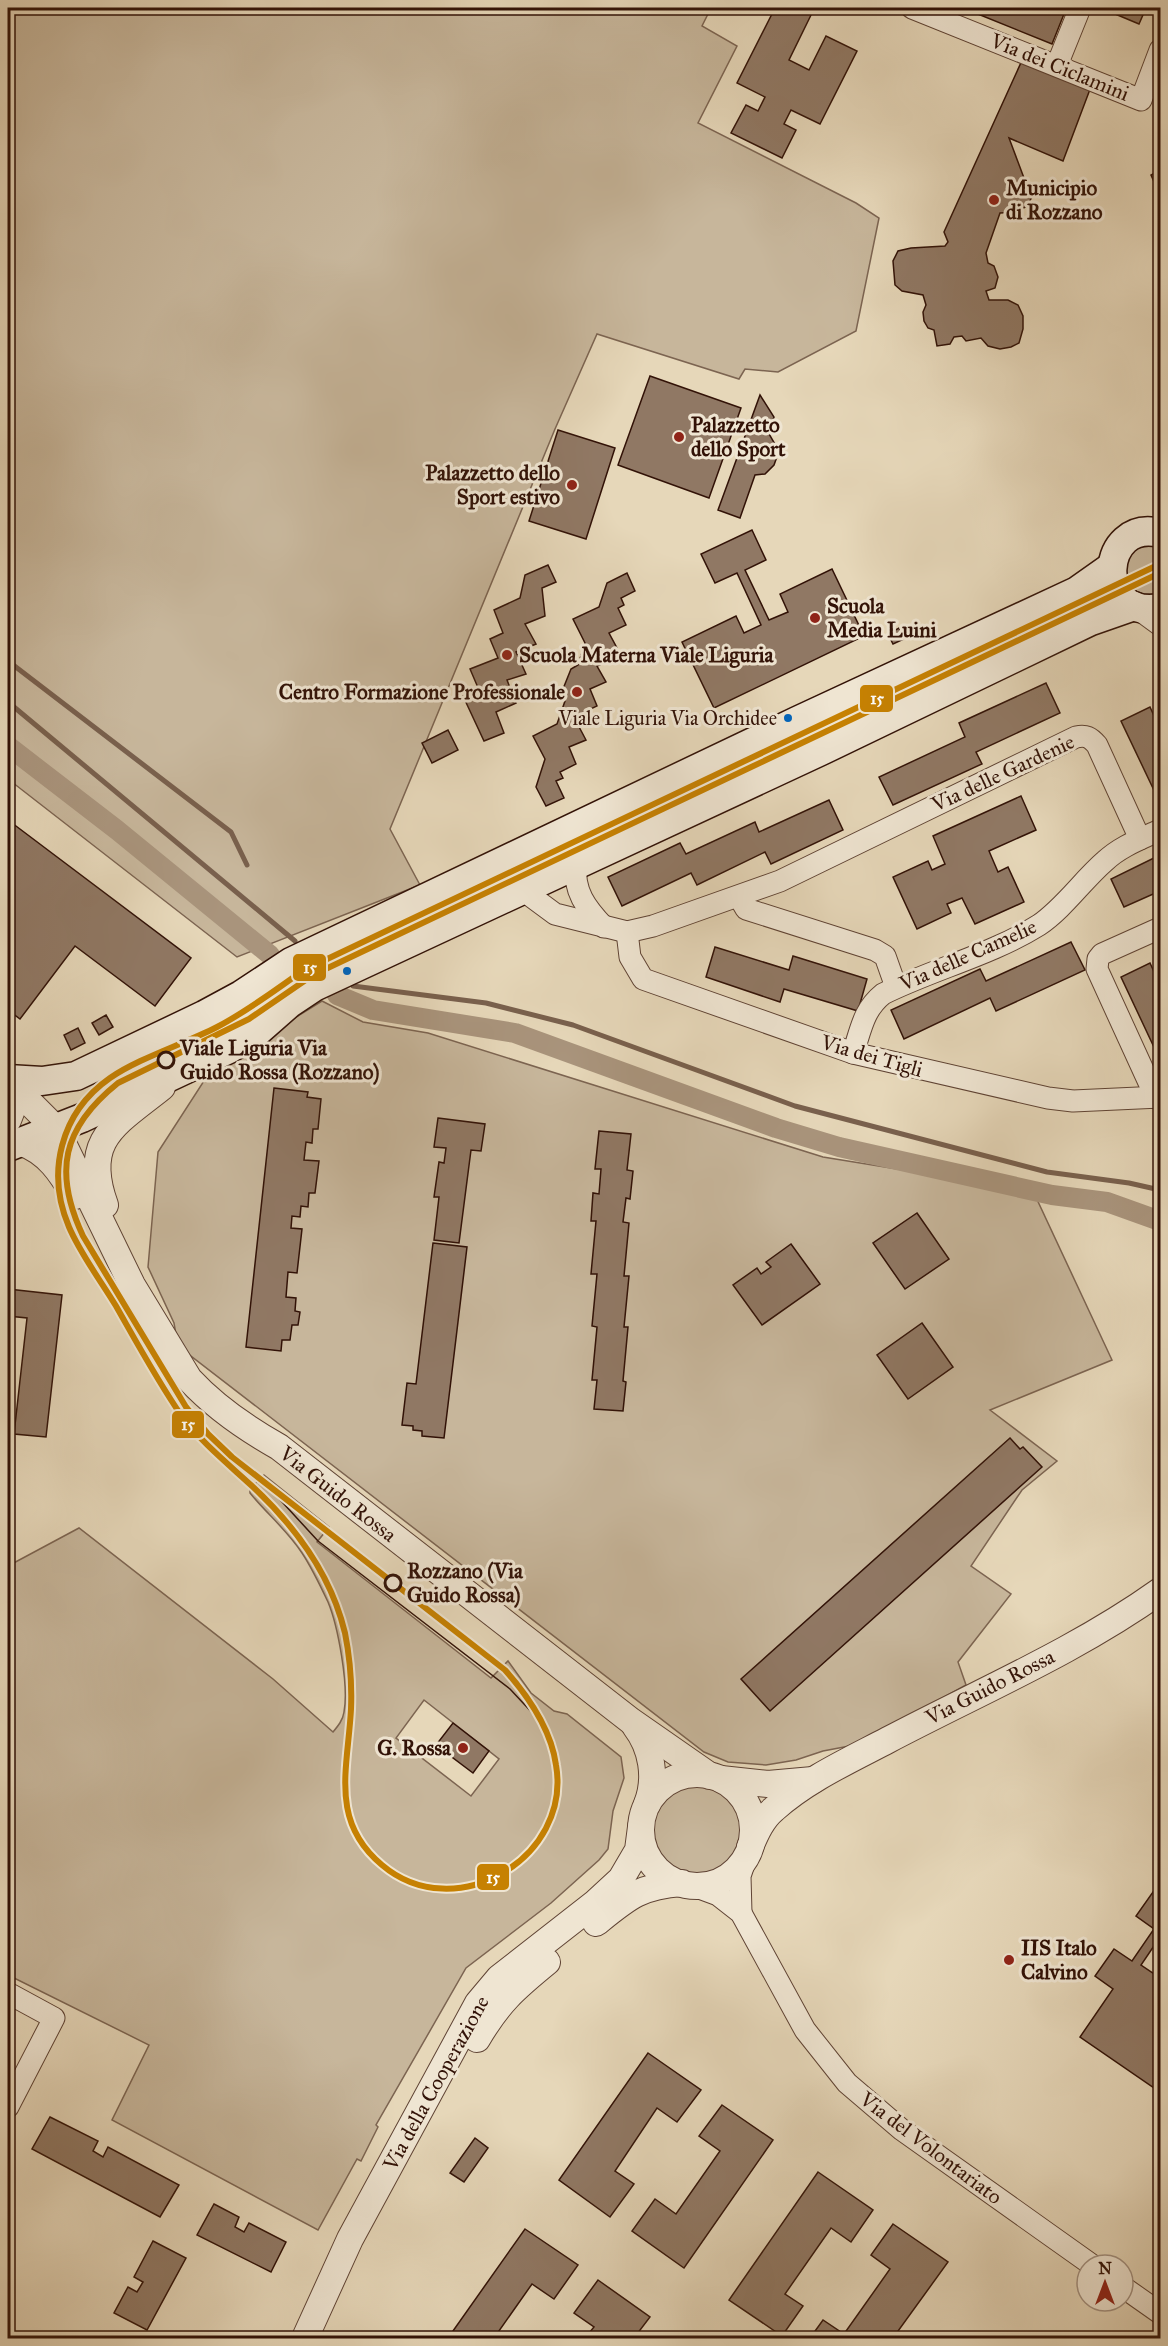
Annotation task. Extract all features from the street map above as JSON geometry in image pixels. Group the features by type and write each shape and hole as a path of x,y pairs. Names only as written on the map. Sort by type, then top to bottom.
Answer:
{"main road":[{"path":"1147,607 1117,590 1111,567 1114,555 1130,537 1142,532 1161,533"},
{"path":"8,1081 42,1081 76,1076 204,1015 241,995 291,962 796,721 1077,591 1111,567"},
{"path":"12,1137 56,1129 82,1118 249,1038 290,1002 314,987 821,751 1091,621 1147,607"}],"street":[{"name":"Via dei Ciclamini","path":"912,8 1141,99 1161,50"},
{"path":"1057,65 1079,9"},
{"path":"1147,607 1161,625"},
{"name":"Via delle Gardenie","path":"739,897 780,881 1076,737 1090,737 1097,745 1140,839"},
{"name":"Via delle Camelie","path":"853,1053 865,1016 872,1003 897,987 1017,937 1040,924 1057,910 1105,860 1120,849 1161,830"},
{"path":"576,864 574,879 581,896 589,911 604,927"},
{"path":"527,887 532,897 555,914 627,932 653,926 739,897 746,909 875,950 885,956 897,987"},
{"path":"1158,1098 1097,969 1098,959 1102,954 1161,928"},
{"name":"Via dei Tigli","path":"627,932 630,957 643,979 853,1053 1048,1098 1072,1101 1158,1098"},
{"name":"Via Guido Rossa","path":"132,1285 102,1194 97,1154 103,1139 117,1124 183,1070"},
{"path":"8,1081 13,1107 12,1137"},
{"name":"Via Guido Rossa","path":"8,1081 56,1129 132,1285 189,1379 200,1391 254,1433 279,1447 631,1721 714,1777 768,1784 816,1779"},
{"name":"Via Guido Rossa","path":"12,1137 51,1160 110,1257 132,1285"},
{"name":"Via Guido Rossa","path":"749,1851 759,1827 769,1814 816,1779 948,1708 1056,1654 1127,1615 1161,1591"},
{"name":"Via Guido Rossa","path":"631,1721 641,1734 651,1758 652,1782 644,1816"},
{"path":"691,1774 714,1777 735,1789 748,1806 753,1826 749,1851 737,1869 724,1879 708,1884 687,1884 664,1875 651,1862 643,1845 644,1816 660,1787 673,1779 691,1774"},
{"name":"Via della Cooperazione","path":"310,2329 350,2239 478,2003 499,1978 595,1903 621,1879 638,1850 644,1816"},
{"name":"Via del Volontariato","path":"741,1913 740,1876 749,1851"},
{"name":"Via della Cooperazione","path":"310,2329 368,2238 450,2088 500,2004 527,1978 625,1900 652,1887 687,1884"},
{"name":"Via del Volontariato","path":"687,1884 718,1895 741,1913 805,2030 847,2083 902,2130 1075,2253"},
{"path":"8,1993 54,2018 8,2107"},
{"path":"1135,2295 1161,2313"}],"shaded area":[{"path":"8,8 711,8 702,26 737,46 698,123 856,203 879,218 856,331 778,372 745,369 739,379 597,334 555,429 390,829 420,885 237,957 8,779"},
{"path":"1160,545 1160,594 1138,594 1126,577 1127,561 1134,548"},
{"path":"322,1001 363,1022 428,1033 823,1157 1033,1191 1112,1360 990,1410 1057,1461 1022,1490 971,1566 1011,1594 958,1662 966,1685 860,1744 766,1765 728,1762 704,1752 178,1346 174,1323 148,1267 158,1152 211,1070"},
{"path":"264,1475 329,1527 317,1542 491,1678 508,1661 531,1693 554,1711 567,1714 621,1757 624,1778 613,1811 608,1849 551,1903 466,1968 376,2125 378,2127 361,2161 357,2159 318,2230 112,2120 149,2045 8,1975 8,1566 79,1528 273,1679 333,1732 341,1720 345,1701 344,1672 339,1640 328,1602 302,1553 250,1493 250,1489","holes":["424,1700 499,1759 471,1796 396,1738"]},
{"path":"697,1784 715,1788 729,1798 739,1812 743,1830 739,1848 729,1862 715,1872 697,1876 679,1872 665,1862 655,1848 651,1830 655,1812 665,1798 679,1788"}],"building":[{"path":"775,8 805,8 813,11 789,60 809,70 826,36 857,51 820,124 791,110 784,124 796,130 782,158 731,133 746,105 758,111 765,97 737,83"},
{"path":"963,8 1049,8 1064,14 1052,44"},
{"path":"1109,8 1146,8 1139,24 1108,11"},
{"name":"Municipio di Rozzano","path":"1024,56 1092,84 1063,161 1009,138 1024,178 1034,187 1033,195 1027,206 1017,212 1000,213 986,253 988,263 994,266 998,277 995,288 986,291 989,300 1008,300 1018,305 1023,316 1023,329 1019,343 1000,349 988,346 981,338 966,341 962,336 954,337 950,344 937,346 934,330 928,328 924,321 923,312 926,305 923,295 902,291 895,285 893,261 898,251 945,246 948,242 944,232"},
{"path":"1160,170 1160,195 1151,175"},
{"name":"Palazzetto dello Sport","path":"650,376 741,408 709,498 618,465"},
{"path":"760,395 774,417 769,434 779,451 774,465 765,474 755,475 740,518 718,510"},
{"name":"Palazzetto dello Sport estivo","path":"558,430 615,448 586,539 529,521"},
{"name":"Scuola Media Luini","path":"752,530 766,560 745,570 769,620 788,612 780,594 832,569 864,636 714,708 682,642 736,616 744,633 761,625 737,573 715,583 701,554"},
{"name":"Scuola Materna Viale Liguria","path":"548,565 556,582 542,588 545,616 525,624 536,644 516,652 526,674 507,680 516,703 496,712 504,733 484,741 463,696 479,690 470,669 498,658 490,639 503,633 494,610 520,598 525,575"},
{"name":"Centro Formazione Professionale","path":"627,573 635,591 621,598 624,605 618,608 626,625 609,633 617,648 601,657 604,663 597,666 606,682 590,689 597,706 580,714 583,719 577,723 586,740 569,747 576,764 560,772 563,778 556,781 564,798 546,806 536,787 545,759 533,736 557,724 565,701 561,694 571,669 578,665 585,643 573,619 599,607 607,583"},
{"path":"899,628 904,639 893,644 888,634"},
{"path":"1046,683 1060,713 976,752 982,764 893,805 879,777 965,737 959,723"},
{"path":"1150,707 1160,729 1160,803 1121,721"},
{"path":"448,730 458,750 432,763 422,743"},
{"path":"1021,796 1036,830 989,851 998,872 1008,867 1024,902 975,924 962,898 947,904 951,913 917,929 893,877 928,861 932,870 945,864 933,836"},
{"path":"829,800 843,830 771,864 765,852 697,885 691,873 622,906 608,877 680,843 686,854 755,822 759,832"},
{"path":"8,820 191,958 155,1006 75,946 20,1019 8,1010"},
{"path":"1160,855 1160,891 1124,907 1111,879"},
{"path":"1071,942 1085,970 996,1011 990,998 904,1039 891,1010 980,969 986,981"},
{"path":"715,947 789,970 793,956 867,979 858,1011 784,989 780,1002 706,977"},
{"path":"1150,963 1160,985 1160,1060 1121,977"},
{"path":"106,1015 113,1027 99,1035 92,1023"},
{"path":"78,1028 85,1043 71,1050 64,1035"},
{"path":"274,1088 308,1092 307,1097 321,1099 318,1129 313,1129 312,1143 306,1142 304,1160 319,1161 315,1193 309,1193 308,1207 301,1206 300,1217 292,1216 291,1228 302,1229 297,1273 288,1272 286,1297 296,1298 295,1311 300,1312 298,1325 292,1325 290,1340 282,1340 281,1351 246,1347"},
{"path":"438,1118 485,1124 481,1151 471,1150 459,1243 434,1240 439,1197 434,1197 439,1162 444,1163 446,1148 434,1147"},
{"path":"599,1131 631,1134 627,1170 633,1171 630,1199 626,1198 623,1222 629,1223 624,1276 629,1276 624,1327 628,1327 623,1411 594,1409 597,1380 592,1380 597,1327 592,1326 597,1274 591,1274 596,1221 591,1221 593,1193 599,1194 601,1169 595,1169"},
{"path":"917,1213 949,1259 905,1289 873,1243"},
{"path":"433,1243 467,1247 444,1438 422,1436 422,1431 413,1430 413,1426 402,1425 407,1383 416,1384"},
{"path":"791,1244 820,1284 762,1325 733,1285 757,1268 761,1274 771,1267 766,1262"},
{"path":"8,1289 62,1295 46,1437 14,1434 27,1318 8,1316"},
{"path":"922,1323 953,1367 908,1399 877,1355"},
{"path":"1010,1438 1020,1449 1023,1447 1042,1467 770,1711 741,1679"},
{"name":"G. Rossa","path":"453,1723 489,1751 473,1773 436,1745"},
{"path":"1160,1882 1160,1937 1141,1965 1160,1978 1160,2092 1080,2037 1113,1989 1095,1976 1114,1949 1132,1961 1154,1929 1136,1916"},
{"path":"648,2053 701,2090 677,2122 657,2108 615,2171 634,2184 610,2217 559,2180"},
{"path":"722,2105 773,2140 684,2268 632,2231 655,2199 676,2214 720,2151 699,2136"},
{"path":"50,2117 98,2141 93,2151 103,2157 108,2147 179,2185 160,2217 32,2149"},
{"path":"475,2138 488,2148 464,2182 450,2173"},
{"path":"818,2172 873,2210 851,2242 831,2228 785,2294 803,2306 782,2336 729,2300"},
{"path":"214,2204 239,2217 235,2227 244,2232 249,2223 286,2242 271,2272 197,2235"},
{"path":"893,2224 948,2262 893,2338 810,2338 823,2320 844,2334 890,2269 871,2255"},
{"path":"525,2229 578,2265 554,2299 532,2284 494,2338 448,2338"},
{"path":"153,2241 186,2258 147,2330 114,2313 128,2287 137,2292 143,2282 134,2277"},
{"path":"598,2280 650,2317 634,2338 585,2338 594,2327 574,2313"}],"waterway":[{"path":"8,661 231,832 247,865"},
{"path":"8,702 295,941"},
{"path":"8,746 117,830 270,955"},
{"path":"353,986 486,1003 573,1025 795,1106 1047,1172 1129,1183 1160,1190"},
{"path":"337,995 373,1010 515,1033 776,1128 839,1147 1052,1195 1107,1202 1160,1221"}],"tram line":[{"path":"261,1479 318,1541 510,1689 538,1719"}],"transit line":[{"name":"15","path":"1160,564 304,970 228,1021 134,1064 110,1078 79,1108 62,1145 59,1165 62,1207 79,1248 181,1415 206,1443 283,1518 309,1552 331,1591 345,1633 350,1671 351,1709 346,1773 348,1812 354,1830 365,1848 382,1865 411,1882 442,1889 473,1885 502,1873 527,1854 546,1829 556,1799 556,1765 544,1726 530,1702 505,1670 232,1457 208,1434 186,1407 83,1236 68,1191 66,1171 68,1152 74,1134 99,1100 118,1083 249,1019 313,975 1160,573"}],"place":[{"name":"Municipio di Rozzano","path":"994,200"},
{"name":"Palazzetto dello Sport","path":"679,437"},
{"name":"Palazzetto dello Sport estivo","path":"572,485"},
{"name":"Scuola Media Luini","path":"815,618"},
{"name":"Scuola Materna Viale Liguria","path":"507,655"},
{"name":"Centro Formazione Professionale","path":"577,692"},
{"name":"Viale Liguria Via Orchidee","path":"788,718"},
{"name":"Viale Liguria Via Guido Rossa (Rozzano)","path":"166,1060"},
{"name":"Rozzano (Via Guido Rossa)","path":"393,1583"},
{"name":"G. Rossa","path":"463,1748"},
{"name":"IIS Italo Calvino","path":"1009,1960"}]}
